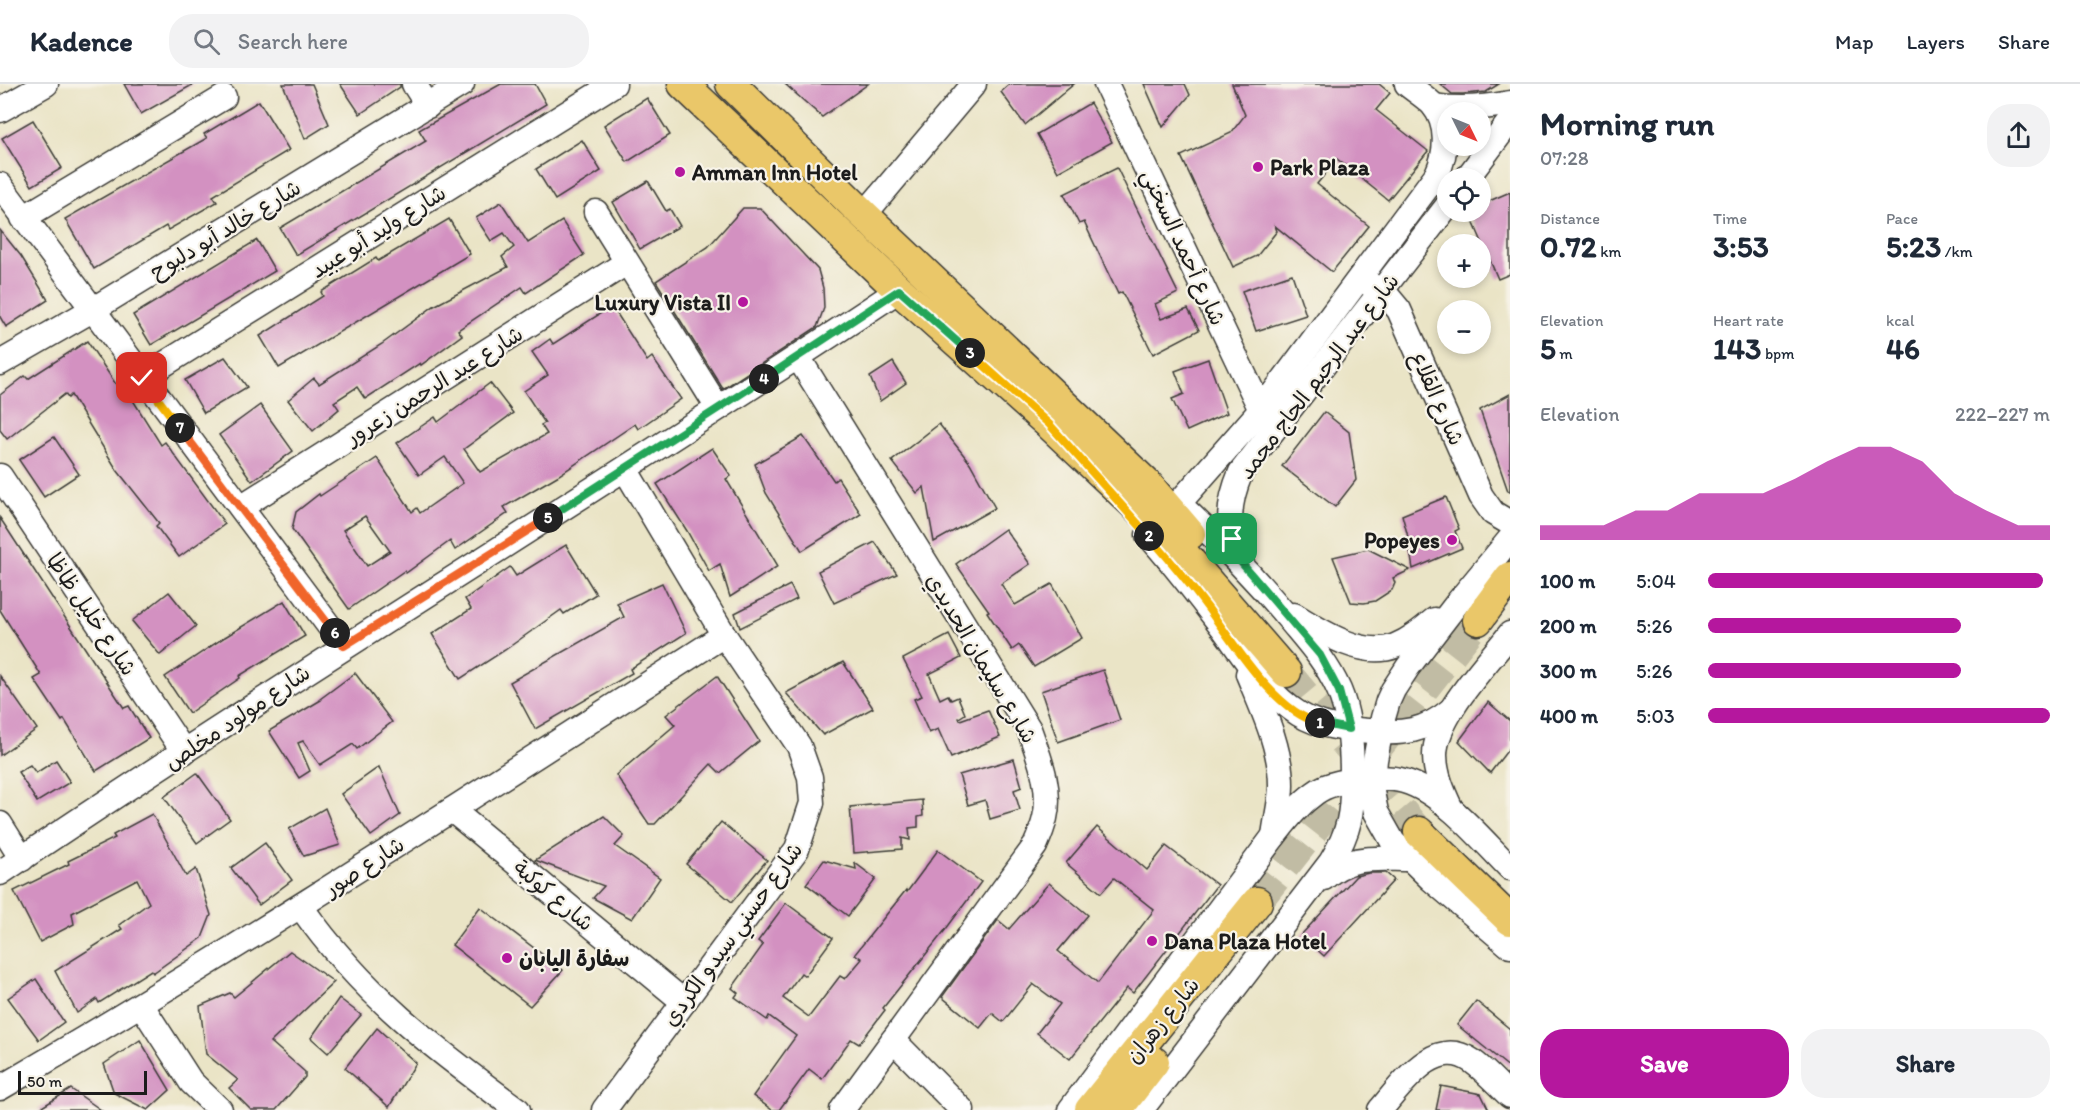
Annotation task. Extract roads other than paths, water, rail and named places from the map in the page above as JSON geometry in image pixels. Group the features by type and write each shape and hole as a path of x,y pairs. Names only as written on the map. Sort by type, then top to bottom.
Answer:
{"main road":[{"path":"683,84 899,290 1056,414"},
{"path":"731,84 864,215 1294,666"},
{"path":"1484,622 1510,577"},
{"path":"1484,622 1510,605"},
{"path":"1428,831 1510,896"},
{"path":"1428,831 1510,920"},
{"name":"شارع زهران","path":"1090,1110 1264,907 1117,1110"}],"street":[{"path":"0,110 46,84"},
{"path":"414,84 428,105"},
{"name":"شارع خالد أبو دلبوح","path":"0,363 92,310 462,84"},
{"name":"شارع وليد أبو عبيد","path":"142,378 614,84"},
{"path":"864,215 974,84"},
{"name":"شارع أحمد السخني","path":"1106,84 1261,410"},
{"path":"1179,503 1261,410 1428,187 1441,165 1446,144 1441,119 1434,106 1407,84"},
{"path":"23,218 224,97"},
{"path":"1434,106 1486,108 1510,103"},
{"path":"1475,168 1510,121"},
{"path":"0,185 344,646"},
{"path":"596,212 718,408"},
{"name":"شارع عبد الرحيم الحاج محمد","path":"1239,560 1229,521 1234,487 1241,472 1437,219"},
{"name":"شارع عبد الرحمن زعرور","path":"241,507 626,263"},
{"name":"شارع القلاع","path":"1361,277 1399,310 1486,506 1510,523"},
{"name":"شارع مولود مخلص","path":"0,873 344,646 625,469 899,290"},
{"name":"شارع سليمان الحديدي","path":"798,357 1029,729 1043,766 1046,789 1046,817 1035,846 842,1110"},
{"path":"1056,414 1179,503 1239,560 1320,655 1339,691 1363,779 1372,792 1376,812 1393,842 1428,831 1510,868"},
{"path":"1056,414 1271,691 1298,714 1315,722 1381,733 1422,728 1437,722 1451,710"},
{"name":"شارع حسني سيدو الكردي","path":"604,1110 797,849 812,803 810,777 799,746 724,635 625,469"},
{"name":"شارع خليل ظاظا","path":"0,476 184,752"},
{"path":"1428,831 1438,777 1435,753 1441,730 1451,710 1484,622 1510,538"},
{"path":"1277,604 1334,638 1353,645 1382,649 1393,647 1411,638 1484,622"},
{"path":"1141,1110 1331,862 1344,841 1351,812 1381,733 1388,700 1408,667 1484,622"},
{"name":"شارع صور","path":"0,1088 142,1005 301,907 724,635"},
{"path":"1243,655 1279,761 1281,786 1274,836"},
{"path":"1070,1110 1274,836 1300,805 1317,791 1339,782 1363,779 1403,781 1430,794 1428,831 1510,946"},
{"name":"شارع كوكبة","path":"452,810 684,1002"},
{"path":"0,824 22,859"},
{"path":"1309,891 1341,864 1365,858 1428,831"},
{"path":"301,907 321,936 345,964 395,1015 450,1061 518,1110"},
{"path":"142,1005 191,1082 220,1110"},
{"path":"893,1040 962,1110"},
{"path":"1380,1110 1419,1067 1433,1057 1446,1054 1459,1055 1472,1061 1510,1096"}],"tunnel":[{"path":"1257,902 1478,620"},
{"path":"1286,672 1419,832"}],"place":[{"name":"Park Plaza","path":"1258,167"},
{"name":"Amman Inn Hotel","path":"680,172"},
{"name":"Luxury Vista II","path":"743,302"},
{"name":"Popeyes","path":"1452,540"},
{"name":"Dana Plaza Hotel","path":"1152,941"},
{"name":"سفارة اليابان","path":"507,958"}]}
